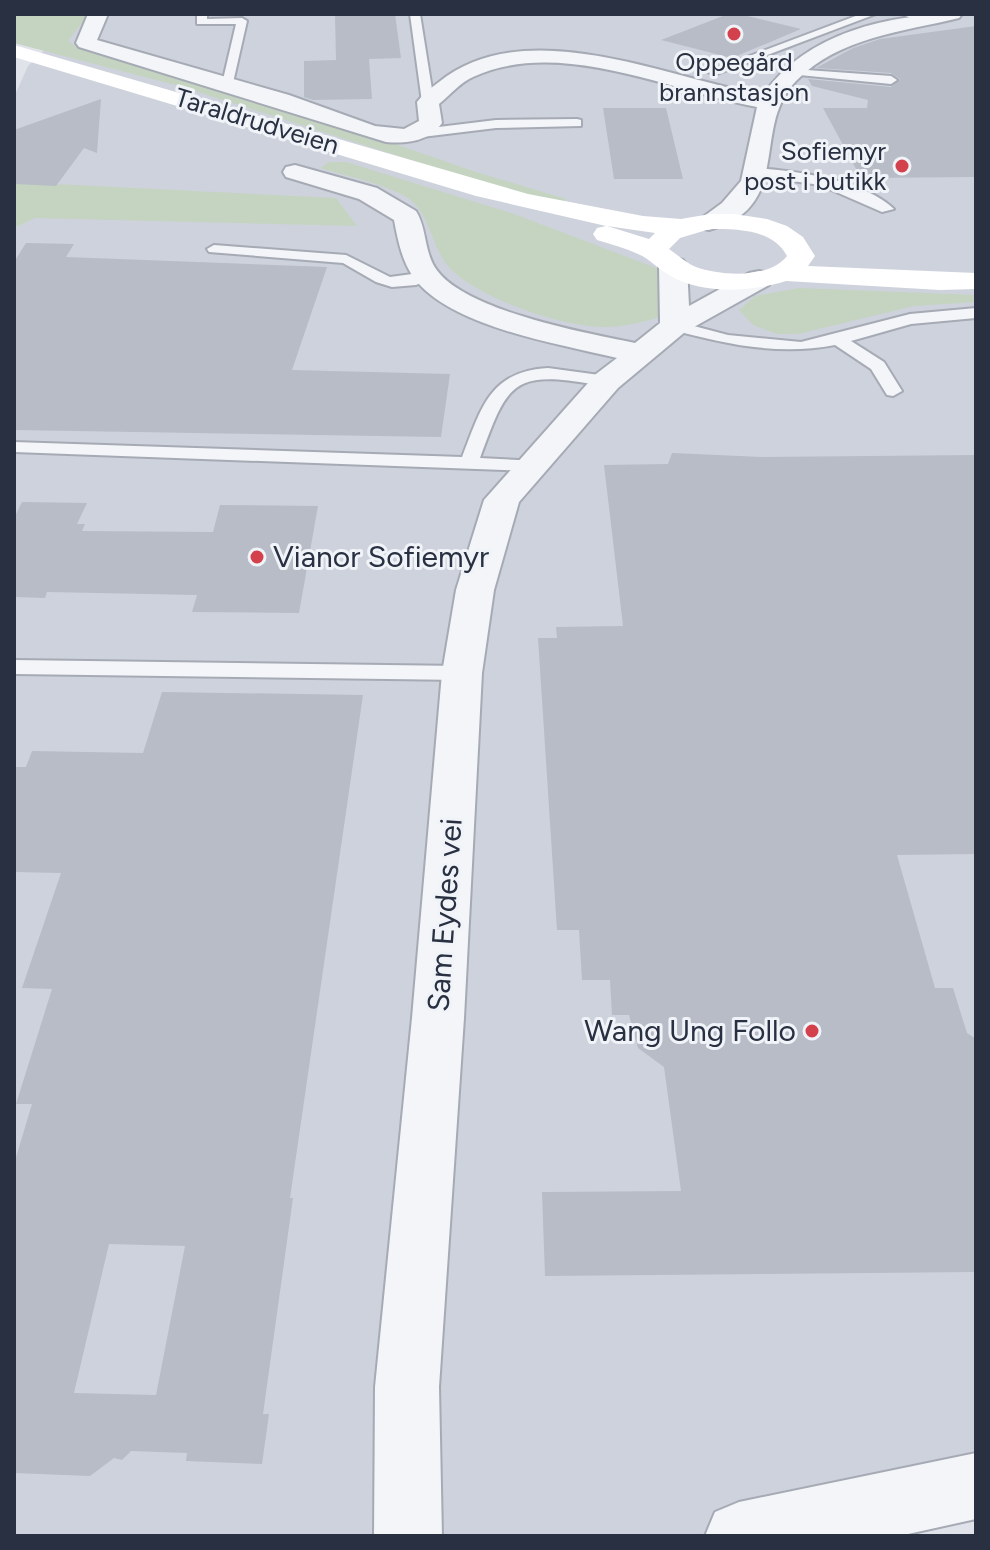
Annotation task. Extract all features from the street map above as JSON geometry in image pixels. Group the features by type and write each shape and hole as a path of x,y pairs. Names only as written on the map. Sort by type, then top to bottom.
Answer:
{"main road":[{"name":"Taraldrudveien","path":"14,51 137,84 498,195 712,279 771,276"},
{"name":"Taraldrudveien","path":"498,195 621,223 744,223 786,237"},
{"path":"667,260 659,248 662,239 696,224"},
{"path":"786,237 845,259 976,274"},
{"path":"771,276 797,264 801,256 786,237"},
{"path":"771,276 976,281"}],"street":[{"path":"98,14 86,43 383,134 404,136 422,133 431,123 428,102 451,79 486,63 528,57 574,57 769,103"},
{"path":"786,237 756,178 762,121 769,103 796,69 825,50 913,17 952,14"},
{"path":"295,172 362,190 389,203 407,217 411,242 427,277 454,297 502,318 563,337 641,353 667,260"},
{"path":"696,224 734,207 756,178"},
{"name":"Sam Eydes vei","path":"408,1536 407,1387 438,1018 462,673 475,590 502,500 532,465 641,353 771,276"},
{"path":"739,1536 976,1486"}],"lane":[{"path":"202,14 201,22 242,21 228,84"},
{"path":"415,14 428,102"},
{"path":"713,72 871,14"},
{"path":"756,56 796,69 891,80"},
{"path":"422,133 496,124 577,123"},
{"path":"756,178 827,180 887,209"},
{"path":"214,249 346,259 362,264 382,279 403,283 427,277"},
{"path":"470,461 493,399 503,386 519,375 727,340 764,346 801,347 838,340 910,319 976,313"},
{"path":"838,340 878,366 893,391"},
{"path":"14,447 532,465"},
{"path":"14,667 462,673"}],"shaded area":[{"path":"82,14 976,14 976,1486 739,1536 14,1536 14,228 34,218 14,182 14,97 28,66"}],"green space":[{"path":"14,14 89,14 68,41 77,47 291,108 476,172 566,199 562,204 523,196 179,86 14,43"},
{"path":"329,162 346,162 517,215 656,268 677,287 664,316 624,326 569,323 520,308 474,287 457,274 444,261 425,219 408,198 377,184 321,168"},
{"path":"14,182 336,198 357,226 35,218 14,228"},
{"path":"799,288 976,295 976,302 914,306 798,334 777,334 753,325 739,310 755,296"}],"building":[{"path":"335,14 395,14 401,58 369,59 372,99 313,100 304,97 304,61 336,60"},
{"name":"Oppegård brannstasjon","path":"728,14 801,29 732,58 661,40"},
{"path":"976,26 976,177 861,178 823,108 867,108 868,100 812,86 808,79 891,87 900,79 891,73 816,68 853,48 880,39"},
{"path":"101,99 97,153 84,148 56,186 14,184 14,130"},
{"path":"603,108 666,108 683,179 614,179"},
{"path":"26,243 74,244 66,257 327,267 292,370 450,374 441,437 14,430 14,262"},
{"path":"672,453 762,457 976,455 976,854 897,855 935,988 953,988 967,1033 976,1039 976,1272 545,1276 542,1192 681,1191 664,1067 638,1048 629,1015 612,1015 610,980 582,980 579,930 557,930 538,638 557,638 556,627 623,626 604,465 668,464"},
{"path":"22,502 87,503 77,524 85,524 82,531 213,532 220,505 318,506 299,613 192,612 197,595 47,592 45,598 14,597 14,518"},
{"path":"162,692 363,695 290,1198 293,1198 263,1414 269,1414 262,1464 186,1461 187,1453 131,1451 122,1460 114,1458 90,1476 14,1473 14,1164 32,1104 16,1104 52,989 22,988 61,873 14,872 14,767 26,767 32,751 143,753","holes":["109,1244 185,1246 156,1395 74,1393"]}],"place":[{"name":"Oppegård brannstasjon","path":"734,34"},
{"name":"Sofiemyr post i butikk","path":"902,166"},
{"name":"Vianor Sofiemyr","path":"257,557"},
{"name":"Wang Ung Follo","path":"812,1031"}]}
